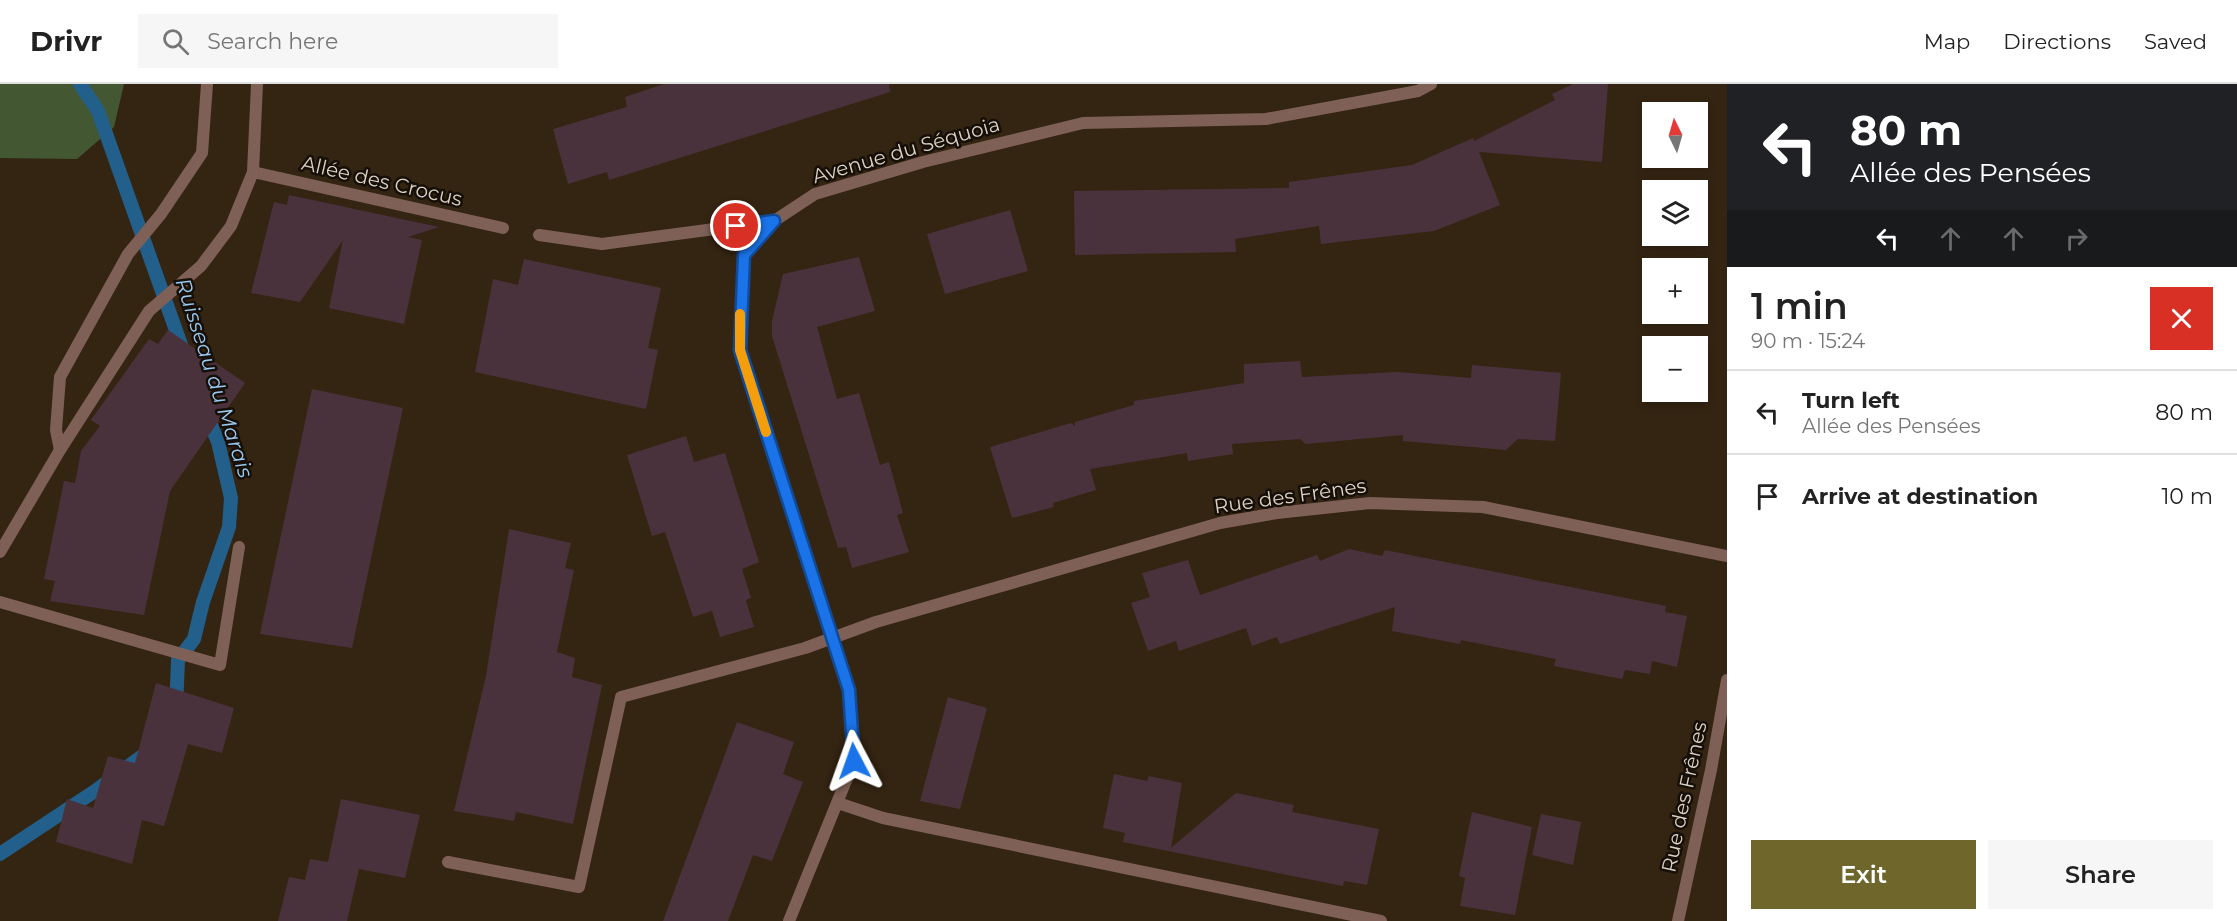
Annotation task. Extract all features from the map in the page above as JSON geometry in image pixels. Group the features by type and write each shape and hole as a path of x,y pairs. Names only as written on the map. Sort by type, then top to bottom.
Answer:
{"street":[{"path":"60,450 57,430 60,376 128,254 161,214 202,153 207,84"},
{"path":"0,552 60,450 149,311 201,266 231,226 253,172 257,84"},
{"name":"Avenue du Séquoia","path":"789,921 854,761 849,690 740,350 744,255 774,221 815,194 923,162 1083,123 1266,119 1418,91 1431,84"},
{"name":"Allée des Crocus","path":"253,172 503,228"},
{"path":"539,235 602,244 774,221"},
{"name":"Rue des Frênes","path":"448,862 579,887 621,697 805,648 876,622 1220,523 1277,513 1370,503 1483,507 1727,556"},
{"path":"0,602 220,665 239,547"},
{"name":"Rue des Frênes","path":"1678,921 1711,770 1727,680"},
{"path":"838,803 883,818 1381,921"}],"green space":[{"path":"0,84 124,84 114,127 77,159 0,158"}],"building":[{"path":"664,84 889,84 890,92 609,180 607,172 568,184 553,129 627,107 625,97"},
{"path":"1573,84 1608,84 1602,162 1479,152 1500,205 1434,231 1321,244 1319,226 1235,239 1236,252 1075,255 1074,191 1289,188 1289,182 1412,165 1473,138 1474,141 1555,100 1552,94"},
{"path":"289,195 439,227 408,237 422,240 404,324 329,308 343,240 300,302 251,293 274,202 287,205"},
{"path":"1010,210 1028,271 945,294 927,234"},
{"path":"859,257 875,311 817,327 837,399 859,393 880,465 889,462 903,513 897,515 909,552 852,568 846,547 838,548 772,336 772,321 783,274"},
{"path":"524,259 661,288 648,348 658,350 646,409 475,372 493,279 518,285"},
{"path":"168,330 245,383 170,491 144,615 50,601 55,581 44,579 64,481 75,483 81,451 100,426 91,420 149,339 158,344"},
{"path":"1300,361 1302,377 1397,372 1471,378 1472,365 1561,373 1555,441 1518,439 1506,450 1403,441 1403,435 1306,444 1300,439 1232,444 1233,454 1188,461 1187,453 1090,469 1096,490 1053,503 1054,507 1012,518 990,447 1071,423 1075,426 1075,422 1134,405 1134,401 1244,383 1244,364"},
{"path":"312,389 403,408 352,648 260,634"},
{"path":"686,436 694,462 725,453 759,562 742,569 751,598 746,600 754,627 720,637 712,611 693,617 665,532 652,536 627,455"},
{"path":"509,529 571,543 565,568 574,570 557,652 575,658 572,677 602,685 573,824 516,812 514,821 454,811 486,676"},
{"path":"1349,549 1382,556 1385,550 1666,606 1665,612 1687,616 1677,667 1652,661 1650,674 1625,670 1622,679 1554,666 1556,659 1461,640 1460,644 1392,631 1395,607 1280,644 1277,637 1252,646 1246,628 1179,651 1176,641 1148,651 1131,603 1150,597 1142,573 1188,560 1200,595 1317,555 1320,561"},
{"path":"156,683 234,708 222,753 188,744 164,826 142,820 132,864 56,842 67,799 93,808 108,756 135,763"},
{"path":"948,697 987,708 960,809 920,801"},
{"path":"737,722 794,742 783,774 803,782 772,861 753,855 728,921 663,921"},
{"path":"1114,774 1147,781 1149,776 1182,783 1171,848 1236,793 1294,805 1292,812 1379,829 1367,885 1344,881 1343,886 1123,842 1125,833 1103,828"},
{"path":"341,799 420,815 405,878 359,869 347,921 278,921 289,877 305,880 310,859 328,862"},
{"path":"1472,812 1532,827 1515,915 1460,906 1465,878 1459,876"},
{"path":"1541,814 1581,822 1573,865 1532,855"}],"waterway":[{"name":"Ruisseau du Marais","path":"80,84 98,111 184,353"},
{"name":"Ruisseau du Marais","path":"176,709 178,660 194,639 203,602 229,527 231,498 218,442 206,413"},
{"name":"Ruisseau du Marais","path":"0,854 95,791 149,751"}],"slow traffic":[{"path":"740,314 740,350 766,432"}],"route":[{"path":"736,226 774,221 744,255 740,299 740,350 849,690 854,761"}]}
